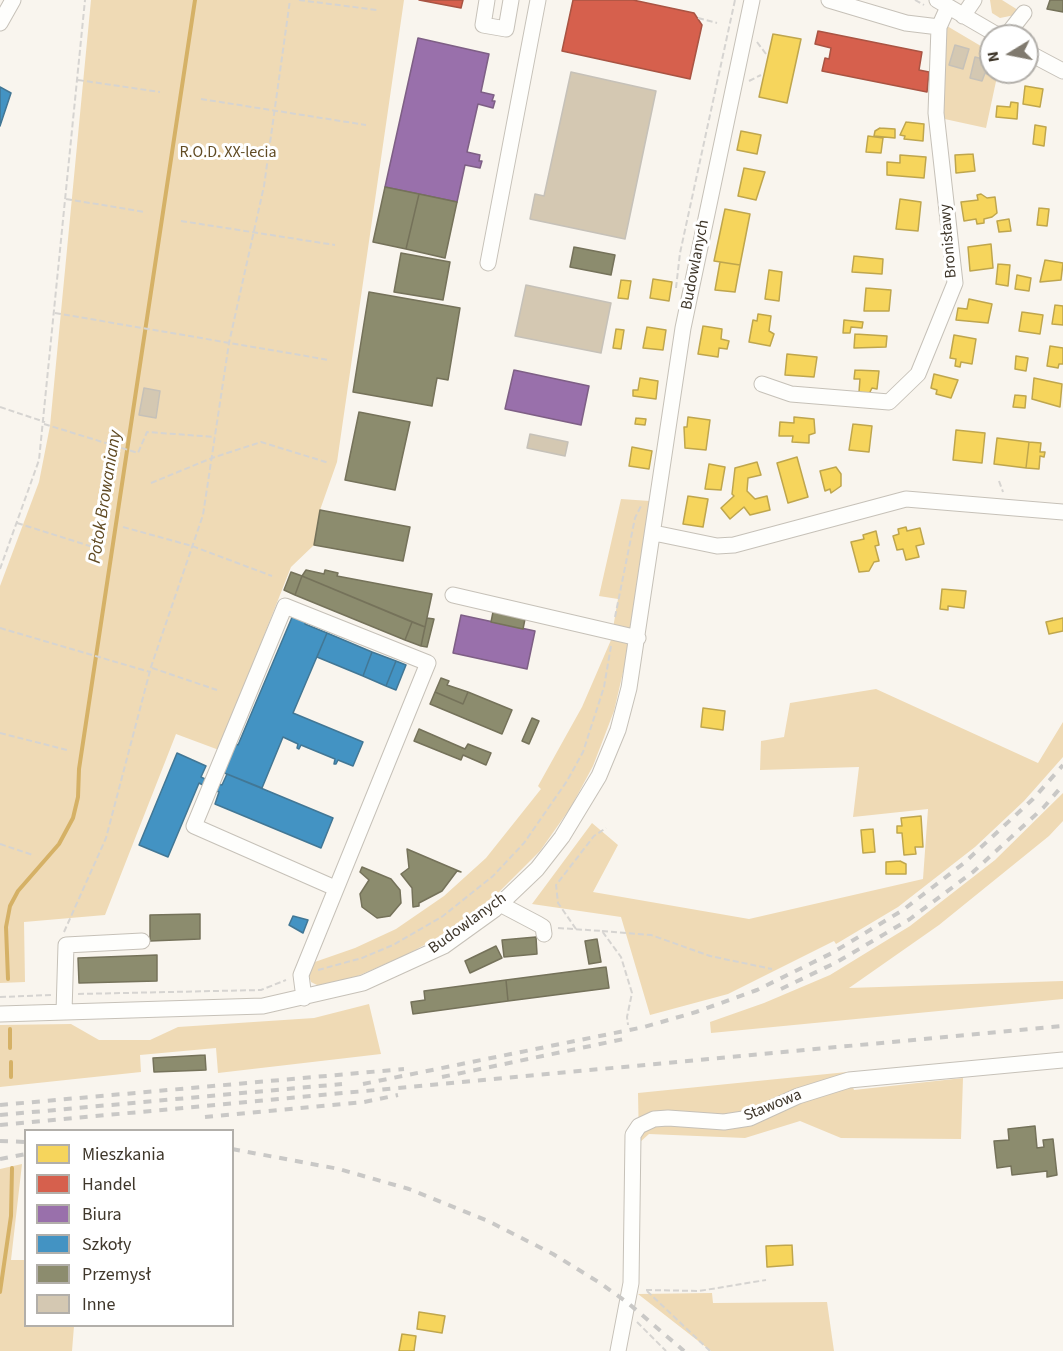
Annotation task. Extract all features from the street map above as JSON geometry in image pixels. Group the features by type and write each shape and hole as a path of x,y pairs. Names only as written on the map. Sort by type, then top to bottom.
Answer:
{"street":[{"path":"0,23 13,0"},
{"path":"487,0 483,25 531,33"},
{"path":"506,29 512,0"},
{"path":"488,263 538,0"},
{"name":"Budowlanych","path":"0,1014 263,1006 363,983 394,971 444,946 500,904 537,869 562,837 599,776 618,730 638,638 683,328 752,0"},
{"path":"829,0 868,5 906,23 939,27"},
{"path":"963,16 974,0"},
{"path":"942,4 979,25"},
{"name":"Bronisławy","path":"762,384 791,394 889,402 918,374 955,283 936,113 942,4"},
{"path":"1015,24 1024,13"},
{"path":"1039,58 1063,71"},
{"path":"654,533 717,546 734,545 906,499 1063,512"},
{"path":"453,595 638,638"},
{"path":"304,998 301,975 428,663 285,606 194,826 335,888"},
{"path":"500,904 544,931"},
{"path":"64,1012 66,945 142,941"},
{"name":"Stawowa","path":"618,1351 631,1283 633,1135 639,1126 654,1119 724,1122 750,1118 798,1095 849,1080 1063,1060"}],"path":[{"path":"0,569 39,460 86,0"},
{"path":"66,945 63,934 106,838 151,668 203,515 230,343 264,186 290,0"},
{"path":"299,0 377,10"},
{"path":"680,253 735,0"},
{"path":"698,18 717,22"},
{"path":"756,40 766,54"},
{"path":"747,82 761,75"},
{"path":"78,80 160,92"},
{"path":"201,99 366,125"},
{"path":"66,198 146,212"},
{"path":"182,221 253,234 335,245"},
{"path":"55,313 329,360"},
{"path":"0,407 138,453 147,432 215,436"},
{"path":"151,483 212,458 261,442 329,463"},
{"path":"0,997 261,990 301,975 363,958 416,933 468,897 516,852 556,797 583,752 604,687 634,518 641,507"},
{"path":"17,523 93,547"},
{"path":"123,527 192,546 272,576"},
{"path":"0,628 150,672"},
{"path":"151,668 217,690"},
{"path":"0,733 67,750"},
{"path":"577,930 558,903 556,885 594,836 606,828"},
{"path":"0,844 33,855"},
{"path":"544,931 577,930 651,935 710,956 772,969"},
{"path":"602,931 621,957 632,993 627,1017 628,1025"},
{"path":"646,1290 699,1291 766,1280"},
{"path":"631,1283 646,1290 710,1351"},
{"path":"627,1312 666,1351"}],"green space":[{"name":"R.O.D. XX-lecia","path":"91,0 404,0 337,462 320,510 314,545 291,567 219,750 176,734 105,915 24,922 25,982 0,983 0,586 39,482 50,426"},
{"path":"990,0 1002,0 1018,10 1015,15 1000,18 992,13"},
{"path":"947,26 979,45 979,84 995,84 986,128 940,118"},
{"path":"621,499 650,501 627,655 614,711 593,766 571,807 540,851 495,896 450,931 406,955 353,978 319,986 311,982 308,973 309,964 355,948 396,929 444,896 486,858 541,789 538,786 582,707 611,640 618,599 599,596"},
{"path":"876,689 1038,763 1063,722 1063,757 1024,801 975,847 898,907 836,944 834,941 728,994 650,1015 621,917 532,904 592,823 618,845 593,892 749,919 923,879 928,809 853,817 859,767 760,770 761,741 784,737 790,703"},
{"path":"1063,793 1063,821 1049,836 939,925 849,988 1063,981 1063,999 711,1033 710,1022 764,1003 830,975 910,926 995,860"},
{"path":"369,1004 381,1054 218,1073 216,1048 140,1055 141,1072 0,1087 0,1025 71,1024 99,1040 150,1040 178,1027 314,1018"},
{"path":"847,1072 854,1090 963,1078 961,1139 841,1138 800,1121 745,1138 649,1134 639,1143 638,1093"},
{"path":"22,1164 11,1260 24,1260 24,1327 74,1327 72,1351 0,1351 0,1169"},
{"path":"712,1293 713,1303 827,1302 834,1351 711,1351 638,1294"}],"building: Mieszkania":[{"path":"773,34 801,39 787,103 759,97"},
{"path":"1025,86 1043,89 1040,107 1023,104"},
{"path":"1011,102 1018,103 1017,119 996,117 997,106 1010,107"},
{"path":"906,122 924,124 923,141 904,139 905,136 900,135"},
{"path":"1035,125 1046,127 1044,146 1033,144"},
{"path":"880,128 895,129 895,138 874,136 875,131"},
{"path":"741,131 761,135 757,154 737,150"},
{"path":"868,136 883,138 881,153 866,152"},
{"path":"973,154 975,171 956,173 955,155"},
{"path":"900,155 926,157 924,178 887,175 887,162 900,163"},
{"path":"744,168 765,172 756,200 738,196"},
{"path":"981,194 987,198 995,197 997,213 984,219 984,223 977,224 976,219 964,221 961,202 978,200 977,195"},
{"path":"900,199 921,202 918,231 896,229"},
{"path":"1039,208 1049,209 1047,226 1037,225"},
{"path":"725,209 750,214 740,265 714,261"},
{"path":"1009,219 1011,231 999,232 997,221"},
{"path":"991,244 993,268 970,271 968,247"},
{"path":"854,256 883,259 882,274 852,272"},
{"path":"1045,260 1063,263 1061,280 1040,282"},
{"path":"720,262 740,265 735,292 715,290"},
{"path":"998,264 1010,265 1008,286 996,284"},
{"path":"769,270 782,272 779,301 765,299"},
{"path":"1017,275 1031,278 1029,291 1015,289"},
{"path":"653,279 672,282 669,301 650,298"},
{"path":"621,280 631,281 628,299 618,298"},
{"path":"866,288 891,290 889,311 864,311"},
{"path":"969,299 992,304 988,323 956,320 958,308 967,309"},
{"path":"1055,305 1063,306 1063,325 1052,324"},
{"path":"1022,312 1043,315 1040,334 1019,331"},
{"path":"758,314 771,316 769,331 774,334 770,346 749,342 753,320 757,321"},
{"path":"844,320 863,322 862,328 851,327 850,333 843,333"},
{"path":"703,326 722,329 721,339 729,341 727,349 719,348 718,357 698,354"},
{"path":"647,327 666,330 663,350 643,348"},
{"path":"616,329 624,330 621,349 613,348"},
{"path":"855,334 887,336 886,347 854,348"},
{"path":"954,335 976,339 972,364 961,362 960,367 955,366 956,359 950,358"},
{"path":"1050,346 1063,348 1063,364 1059,364 1058,368 1047,366"},
{"path":"787,354 817,357 814,377 785,375"},
{"path":"1016,356 1028,358 1026,371 1015,369"},
{"path":"855,370 879,371 877,389 872,388 869,394 859,392 860,379 854,379"},
{"path":"934,374 958,380 951,398 936,394 937,390 931,388"},
{"path":"640,378 658,381 656,399 633,396 633,390 638,390"},
{"path":"1034,378 1062,384 1060,407 1032,399"},
{"path":"1015,395 1026,396 1025,408 1013,407"},
{"path":"688,417 710,420 706,450 685,448 684,427 687,427"},
{"path":"794,417 814,419 815,433 809,435 809,443 792,442 793,436 779,436 780,422 794,423"},
{"path":"636,418 646,419 645,425 635,424"},
{"path":"853,424 872,426 869,452 849,450"},
{"path":"956,430 985,433 982,463 953,460"},
{"path":"997,438 1029,442 1026,468 994,464"},
{"path":"1029,442 1041,443 1040,452 1045,452 1044,457 1040,456 1039,469 1026,468"},
{"path":"632,447 652,451 649,469 629,466"},
{"path":"797,457 808,497 788,503 777,463"},
{"path":"757,462 761,475 748,478 747,491 755,499 767,496 770,510 750,515 744,507 730,519 721,508 734,496 732,494 735,468"},
{"path":"709,464 725,467 721,490 705,489"},
{"path":"836,467 841,474 841,486 831,493 830,489 825,491 820,471"},
{"path":"688,496 708,499 703,527 683,524"},
{"path":"906,527 907,531 920,528 924,544 916,546 919,557 906,560 903,549 897,550 893,536 899,534 898,529"},
{"path":"876,531 879,545 875,546 879,561 874,562 869,571 859,572 851,542 864,539 863,535"},
{"path":"942,589 966,591 964,608 948,606 948,610 940,609"},
{"path":"1063,618 1063,631 1049,634 1046,622"},
{"path":"703,708 725,711 723,730 701,727"},
{"path":"921,816 923,847 915,847 916,854 904,855 902,833 897,833 897,826 902,826 901,818"},
{"path":"873,829 875,852 863,853 861,830"},
{"path":"900,861 906,864 906,874 886,874 886,862"},
{"path":"792,1245 793,1265 767,1267 766,1246"},
{"path":"419,1312 445,1316 442,1333 417,1329"},
{"path":"402,1334 416,1336 414,1351 399,1351"}],"building: Handel":[{"path":"419,0 463,0 461,8"},
{"path":"573,0 633,0 694,13 702,25 690,79 562,51"},
{"path":"818,31 922,52 919,70 929,72 927,92 822,71 825,58 829,59 831,48 815,44"}],"building: Biura":[{"path":"418,38 489,54 481,92 494,95 492,101 495,101 493,108 478,104 467,152 480,155 479,161 482,161 480,168 465,165 457,202 385,187"},
{"path":"514,370 589,386 581,425 505,409"},
{"path":"461,615 535,631 527,669 453,653"}],"building: Szkoły":[{"path":"0,87 11,93 0,126"},
{"path":"293,615 306,620 305,624 327,633 293,713 363,742 353,766 338,760 334,764 335,759 301,745 299,749 298,744 283,737 262,788 222,772 234,743 238,745"},
{"path":"327,633 372,652 363,676 317,657"},
{"path":"372,652 396,661 386,686 363,676"},
{"path":"396,661 406,665 396,690 386,686"},
{"path":"177,753 206,766 201,777 205,779 203,785 199,783 168,857 139,845"},
{"path":"227,774 333,818 321,848 215,804 219,792 216,791"},
{"path":"293,916 308,920 303,933 289,925"}],"building: Przemysł":[{"path":"1050,0 1063,0 1063,12 1047,9"},
{"path":"385,187 419,194 406,249 373,242"},
{"path":"419,194 457,202 445,258 406,249"},
{"path":"574,247 615,255 611,275 570,267"},
{"path":"401,253 450,262 443,300 394,292"},
{"path":"369,292 460,308 448,380 437,378 432,406 353,392"},
{"path":"359,412 410,422 395,490 345,480"},
{"path":"320,510 410,527 403,561 314,545"},
{"path":"306,570 324,574 325,570 338,573 337,576 432,594 425,627 302,576"},
{"path":"291,572 302,576 295,595 284,590"},
{"path":"302,576 412,622 405,640 295,595"},
{"path":"493,612 525,619 523,629 491,622"},
{"path":"427,618 434,619 427,647 421,646"},
{"path":"412,622 425,627 421,646 405,640"},
{"path":"441,678 449,681 447,685 468,692 463,704 435,692"},
{"path":"435,692 463,704 468,692 512,710 502,734 430,704"},
{"path":"532,718 539,721 529,744 522,741"},
{"path":"419,729 465,749 468,744 491,753 486,765 463,755 461,760 414,741"},
{"path":"407,849 461,872 457,871 442,891 419,903 419,906 413,907 412,888 401,874 409,868"},
{"path":"362,867 391,879 400,890 401,903 390,916 377,918 362,907 360,894 369,880 360,872"},
{"path":"200,914 200,939 150,941 150,915"},
{"path":"536,937 537,954 504,957 502,940"},
{"path":"597,939 601,962 589,964 585,941"},
{"path":"496,946 502,958 470,973 465,961"},
{"path":"157,955 157,981 79,983 78,958"},
{"path":"606,967 609,988 508,1001 506,980"},
{"path":"506,980 508,1001 413,1014 411,1002 425,1000 424,991"},
{"path":"205,1055 206,1070 154,1072 153,1058"},
{"path":"1035,1126 1037,1148 1044,1147 1043,1140 1053,1139 1057,1175 1047,1177 1047,1171 1012,1175 1011,1166 997,1168 994,1141 1009,1140 1008,1129"}],"building: Inne":[{"path":"955,45 969,49 963,69 949,65"},
{"path":"975,57 979,58 979,80 970,78"},
{"path":"571,72 656,91 625,239 530,219 535,194 544,196"},
{"path":"526,285 611,303 601,353 515,336"},
{"path":"144,388 160,391 156,418 139,415"},
{"path":"530,434 568,442 565,456 527,448"}],"waterway":[{"name":"Potok Browaniany","path":"8,979 6,927 10,906 18,891 59,844 73,818 78,797 79,769 195,0"},
{"name":"Potok Browaniany","path":"10,1029 10,1048"},
{"name":"Potok Browaniany","path":"11,1062 11,1077"},
{"path":"0,1292 11,1216 12,1168"}],"railway":[{"path":"363,1084 644,1027 696,1012 757,990 832,953 903,910 964,863 1033,799 1063,765"},
{"path":"781,989 837,962 910,919 973,872 1043,808 1063,785"},
{"path":"0,1125 1063,1026"},
{"path":"442,1077 624,1039"},
{"path":"0,1105 404,1069"},
{"path":"0,1115 342,1084"},
{"path":"205,1117 364,1102 398,1095"},
{"path":"0,1141 24,1142"},
{"path":"234,1149 339,1169 409,1189 488,1221 553,1254 600,1283 628,1303 684,1351"},
{"path":"0,1159 24,1154"}]}
